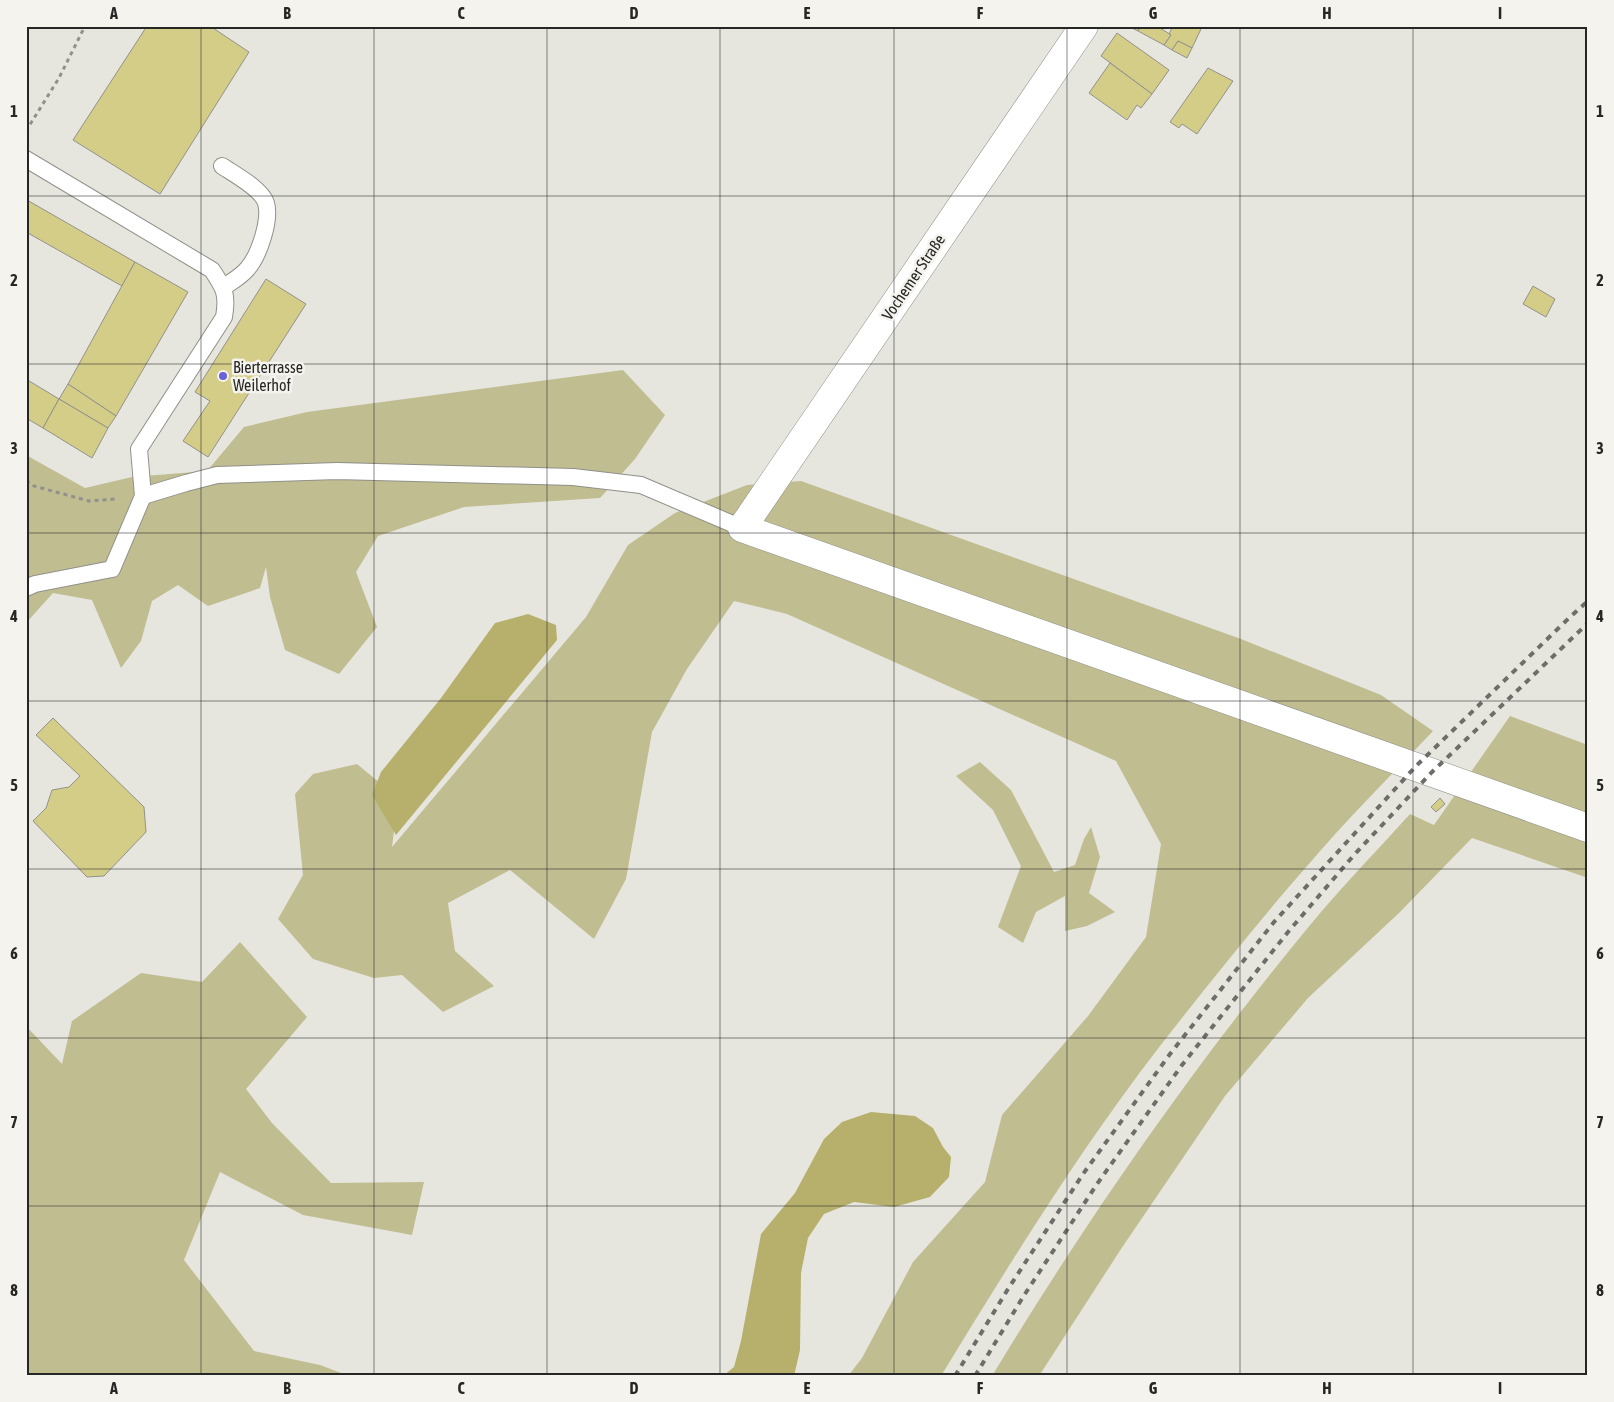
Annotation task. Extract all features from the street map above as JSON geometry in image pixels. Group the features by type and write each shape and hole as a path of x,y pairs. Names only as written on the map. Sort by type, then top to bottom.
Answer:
{"street":[{"name":"Vochemer Straße","path":"742,528 1084,26"},
{"path":"742,528 1588,828"}],"lane":[{"path":"26,159 212,270 224,288 226,304 224,317 139,449 143,496 112,569 35,584 26,588"},
{"path":"222,166 254,188 266,202 264,238 248,268 224,288"},
{"path":"143,496 186,482 217,475 338,471 573,477 641,485 742,528"}],"path":[{"path":"26,132 59,78 85,26"},
{"path":"26,480 34,486 89,502 143,496"}],"shaded area":[{"path":"623,370 665,415 635,459 600,498 464,507 378,536 356,572 377,627 339,674 285,650 270,597 266,567 260,588 208,606 178,585 152,601 141,641 121,668 92,600 53,593 26,623 26,455 85,488 132,477 207,471 244,427 307,412"},
{"path":"801,481 1241,639 1381,695 1433,731 1314,858 1247,937 1160,1046 1073,1167 941,1376 848,1376 862,1358 913,1262 985,1182 1002,1115 1088,1016 1146,937 1161,844 1116,761 787,614 734,601 687,669 652,732 626,879 594,939 510,870 448,903 455,951 494,986 443,1012 402,975 374,978 313,959 278,919 303,875 295,794 313,774 357,764 398,798 392,847 586,617 628,545 675,513 747,485"},
{"path":"528,614 556,625 557,640 396,835 372,795 381,772 441,698 495,623"},
{"path":"1510,716 1588,745 1588,878 1472,838 1399,913 1308,998 1225,1096 1121,1249 1039,1376 992,1376 1099,1208 1215,1045 1324,908 1410,814 1434,825"},
{"path":"980,762 1011,790 1054,872 1075,865 1084,839 1091,827 1100,857 1089,893 1115,912 1087,926 1065,931 1065,896 1036,912 1023,943 998,927 1021,866 993,810 956,776"},
{"path":"240,942 307,1017 246,1089 272,1123 331,1183 424,1182 412,1235 303,1215 220,1172 184,1260 254,1351 320,1365 349,1376 26,1376 26,1026 62,1064 72,1021 141,973 202,982"},
{"path":"871,1112 915,1116 933,1128 943,1147 951,1157 949,1177 930,1197 894,1207 854,1202 824,1214 808,1238 801,1273 800,1350 794,1376 723,1376 734,1367 741,1341 761,1234 795,1193 824,1139 842,1122"}],"building":[{"path":"147,26 210,26 249,52 160,194 73,140"},
{"path":"1128,26 1141,26 1138,31"},
{"path":"1141,26 1157,26 1171,35 1164,45 1138,31"},
{"path":"1173,26 1198,26 1201,29 1192,48 1178,41 1172,50 1164,45 1171,35 1169,34"},
{"path":"1117,33 1169,70 1152,94 1101,56"},
{"path":"1178,41 1192,48 1187,58 1172,50"},
{"path":"1110,63 1152,94 1141,108 1137,105 1127,120 1089,93"},
{"path":"1208,68 1233,81 1197,134 1182,124 1179,128 1170,122"},
{"path":"27,200 135,262 122,286 26,232"},
{"path":"135,262 188,292 116,416 68,384"},
{"path":"266,279 306,304 208,457 183,441 210,401 195,392"},
{"path":"1533,286 1555,299 1546,317 1523,304"},
{"path":"26,379 59,399 43,428 26,418"},
{"path":"68,384 116,416 108,428 59,399"},
{"path":"59,399 108,428 92,458 43,428"},
{"path":"53,718 144,807 146,832 104,876 87,877 33,821 46,808 52,790 69,787 80,776 36,735"},
{"path":"1440,798 1445,804 1436,812 1431,807"}],"railway":[{"path":"955,1376 1008,1289 1083,1174 1170,1054 1274,922 1416,766 1588,601"},
{"path":"975,1376 1023,1297 1097,1184 1182,1065 1288,932 1354,855 1431,773 1588,623"}],"place":[{"name":"Bierterrasse Weilerhof","path":"223,376"}]}
